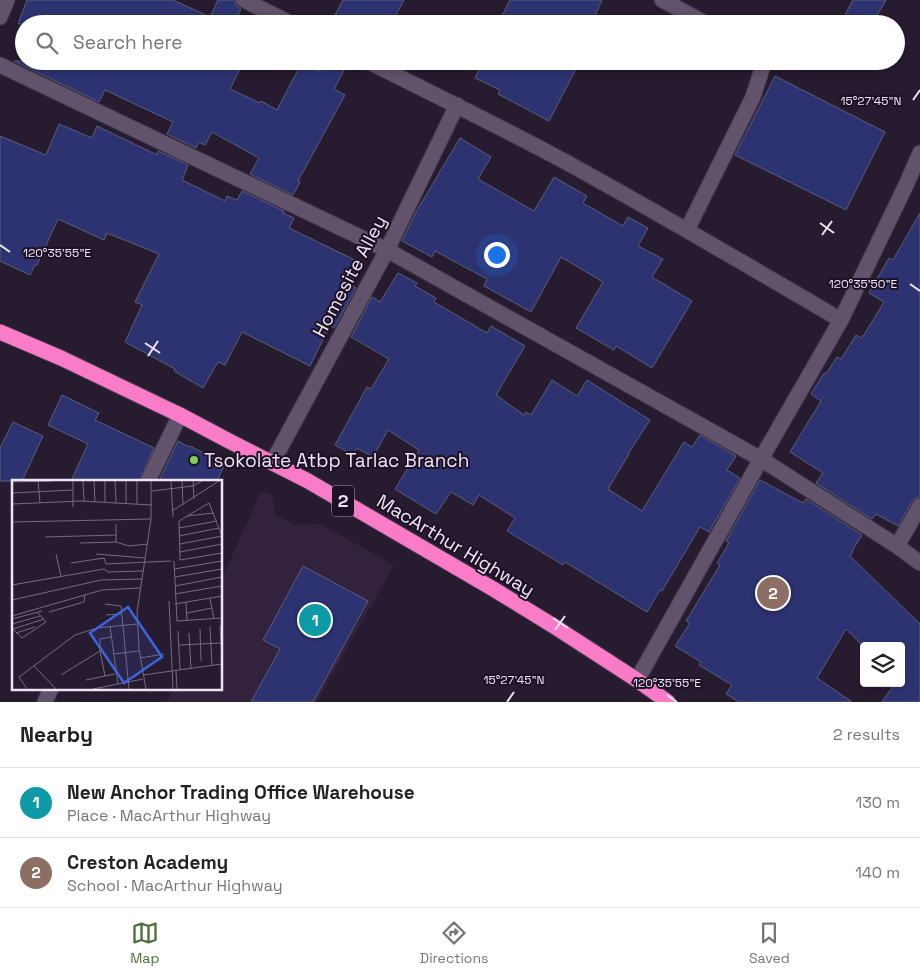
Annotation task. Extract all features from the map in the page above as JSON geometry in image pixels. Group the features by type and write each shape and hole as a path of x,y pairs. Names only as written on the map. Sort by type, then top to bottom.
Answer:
{"highway":[{"name":"MacArthur Highway","path":"0,332 61,358 180,415 308,480 552,625 668,702"}],"street":[{"path":"0,17 7,0"},
{"path":"244,0 274,15"},
{"path":"662,0 690,15"},
{"path":"0,65 387,250 761,459 897,546 920,563"},
{"path":"385,70 562,161 687,230 841,320"},
{"path":"687,230 753,96 761,70"},
{"name":"Homesite Alley","path":"272,463 387,250 456,106"},
{"path":"637,680 841,320 920,153"},
{"path":"148,480 180,415"},
{"path":"897,546 920,506"},
{"path":"45,702 50,690"}],"shaded area":[{"path":"261,491 272,495 276,515 294,525 320,524 394,565 317,702 167,702 173,690 222,690 222,579"}],"building":[{"path":"27,0 173,0 206,15 21,15"},
{"path":"218,0 235,0 236,6 241,9 238,15 211,15"},
{"path":"343,0 404,0 396,15 335,15"},
{"path":"510,0 602,0 595,15 502,15"},
{"path":"853,0 886,0 877,15 845,15"},
{"path":"33,70 240,70 230,89 260,103 261,101 277,110 298,70 344,70 334,89 345,95 298,181 300,182 293,195 250,174 259,158 212,132 205,145 199,142 196,148 167,134 173,122 105,90 99,102"},
{"path":"479,70 575,70 549,121 498,94 500,90 475,78"},
{"path":"775,76 885,132 846,210 735,155"},
{"path":"59,124 92,138 97,126 157,155 158,151 188,165 182,180 225,201 227,196 237,200 242,191 284,211 283,213 294,218 289,228 361,263 350,284 356,288 334,328 330,325 310,366 242,332 225,365 218,362 203,388 174,371 175,369 125,342 142,305 135,302 159,254 107,233 104,240 58,219 37,265 35,265 30,275 0,261 0,136 46,155"},
{"path":"460,138 491,157 478,179 534,211 554,177 587,196 583,203 623,226 628,217 648,228 638,246 663,259 652,277 692,301 652,368 616,346 614,350 576,328 603,282 561,257 531,312 484,286 487,279 435,251 432,257 402,241 416,212"},
{"path":"920,213 920,497 912,501 898,526 876,514 872,519 816,483 823,473 790,452 821,401 811,394 824,373 826,374 837,357 841,359 856,335 862,338 884,302 869,293 889,258 893,260"},
{"path":"398,273 417,283 415,286 436,298 434,302 487,333 491,326 525,346 496,395 524,415 526,412 531,415 552,380 577,396 587,380 650,420 608,489 642,511 684,442 692,447 700,435 736,456 727,470 740,478 709,532 700,527 662,591 660,590 647,612 565,562 563,565 507,531 515,518 479,495 473,505 451,492 436,514 395,489 419,450 388,430 373,457 357,448 353,455 335,445 367,387 371,389 389,359 351,337 372,297 380,302"},
{"path":"62,395 99,413 95,420 154,448 139,480 71,480 88,444 48,425"},
{"path":"13,422 43,436 22,480 0,481 0,448"},
{"path":"178,441 225,464 217,480 159,480"},
{"path":"760,480 803,503 806,499 862,535 850,556 920,624 920,702 882,702 892,687 905,687 905,642 860,643 846,629 817,678 852,702 739,702 726,694 732,685 699,665 701,662 675,646 690,623 686,621 720,565 717,563 729,543 726,541"},
{"path":"303,566 368,601 313,702 251,702 280,649 263,640"}],"place":[{"name":"Tsokolate Atbp Tarlac Branch","path":"194,460"},
{"name":"Creston Academy","path":"773,593"},
{"name":"New Anchor Trading Office Warehouse","path":"315,620"}]}
